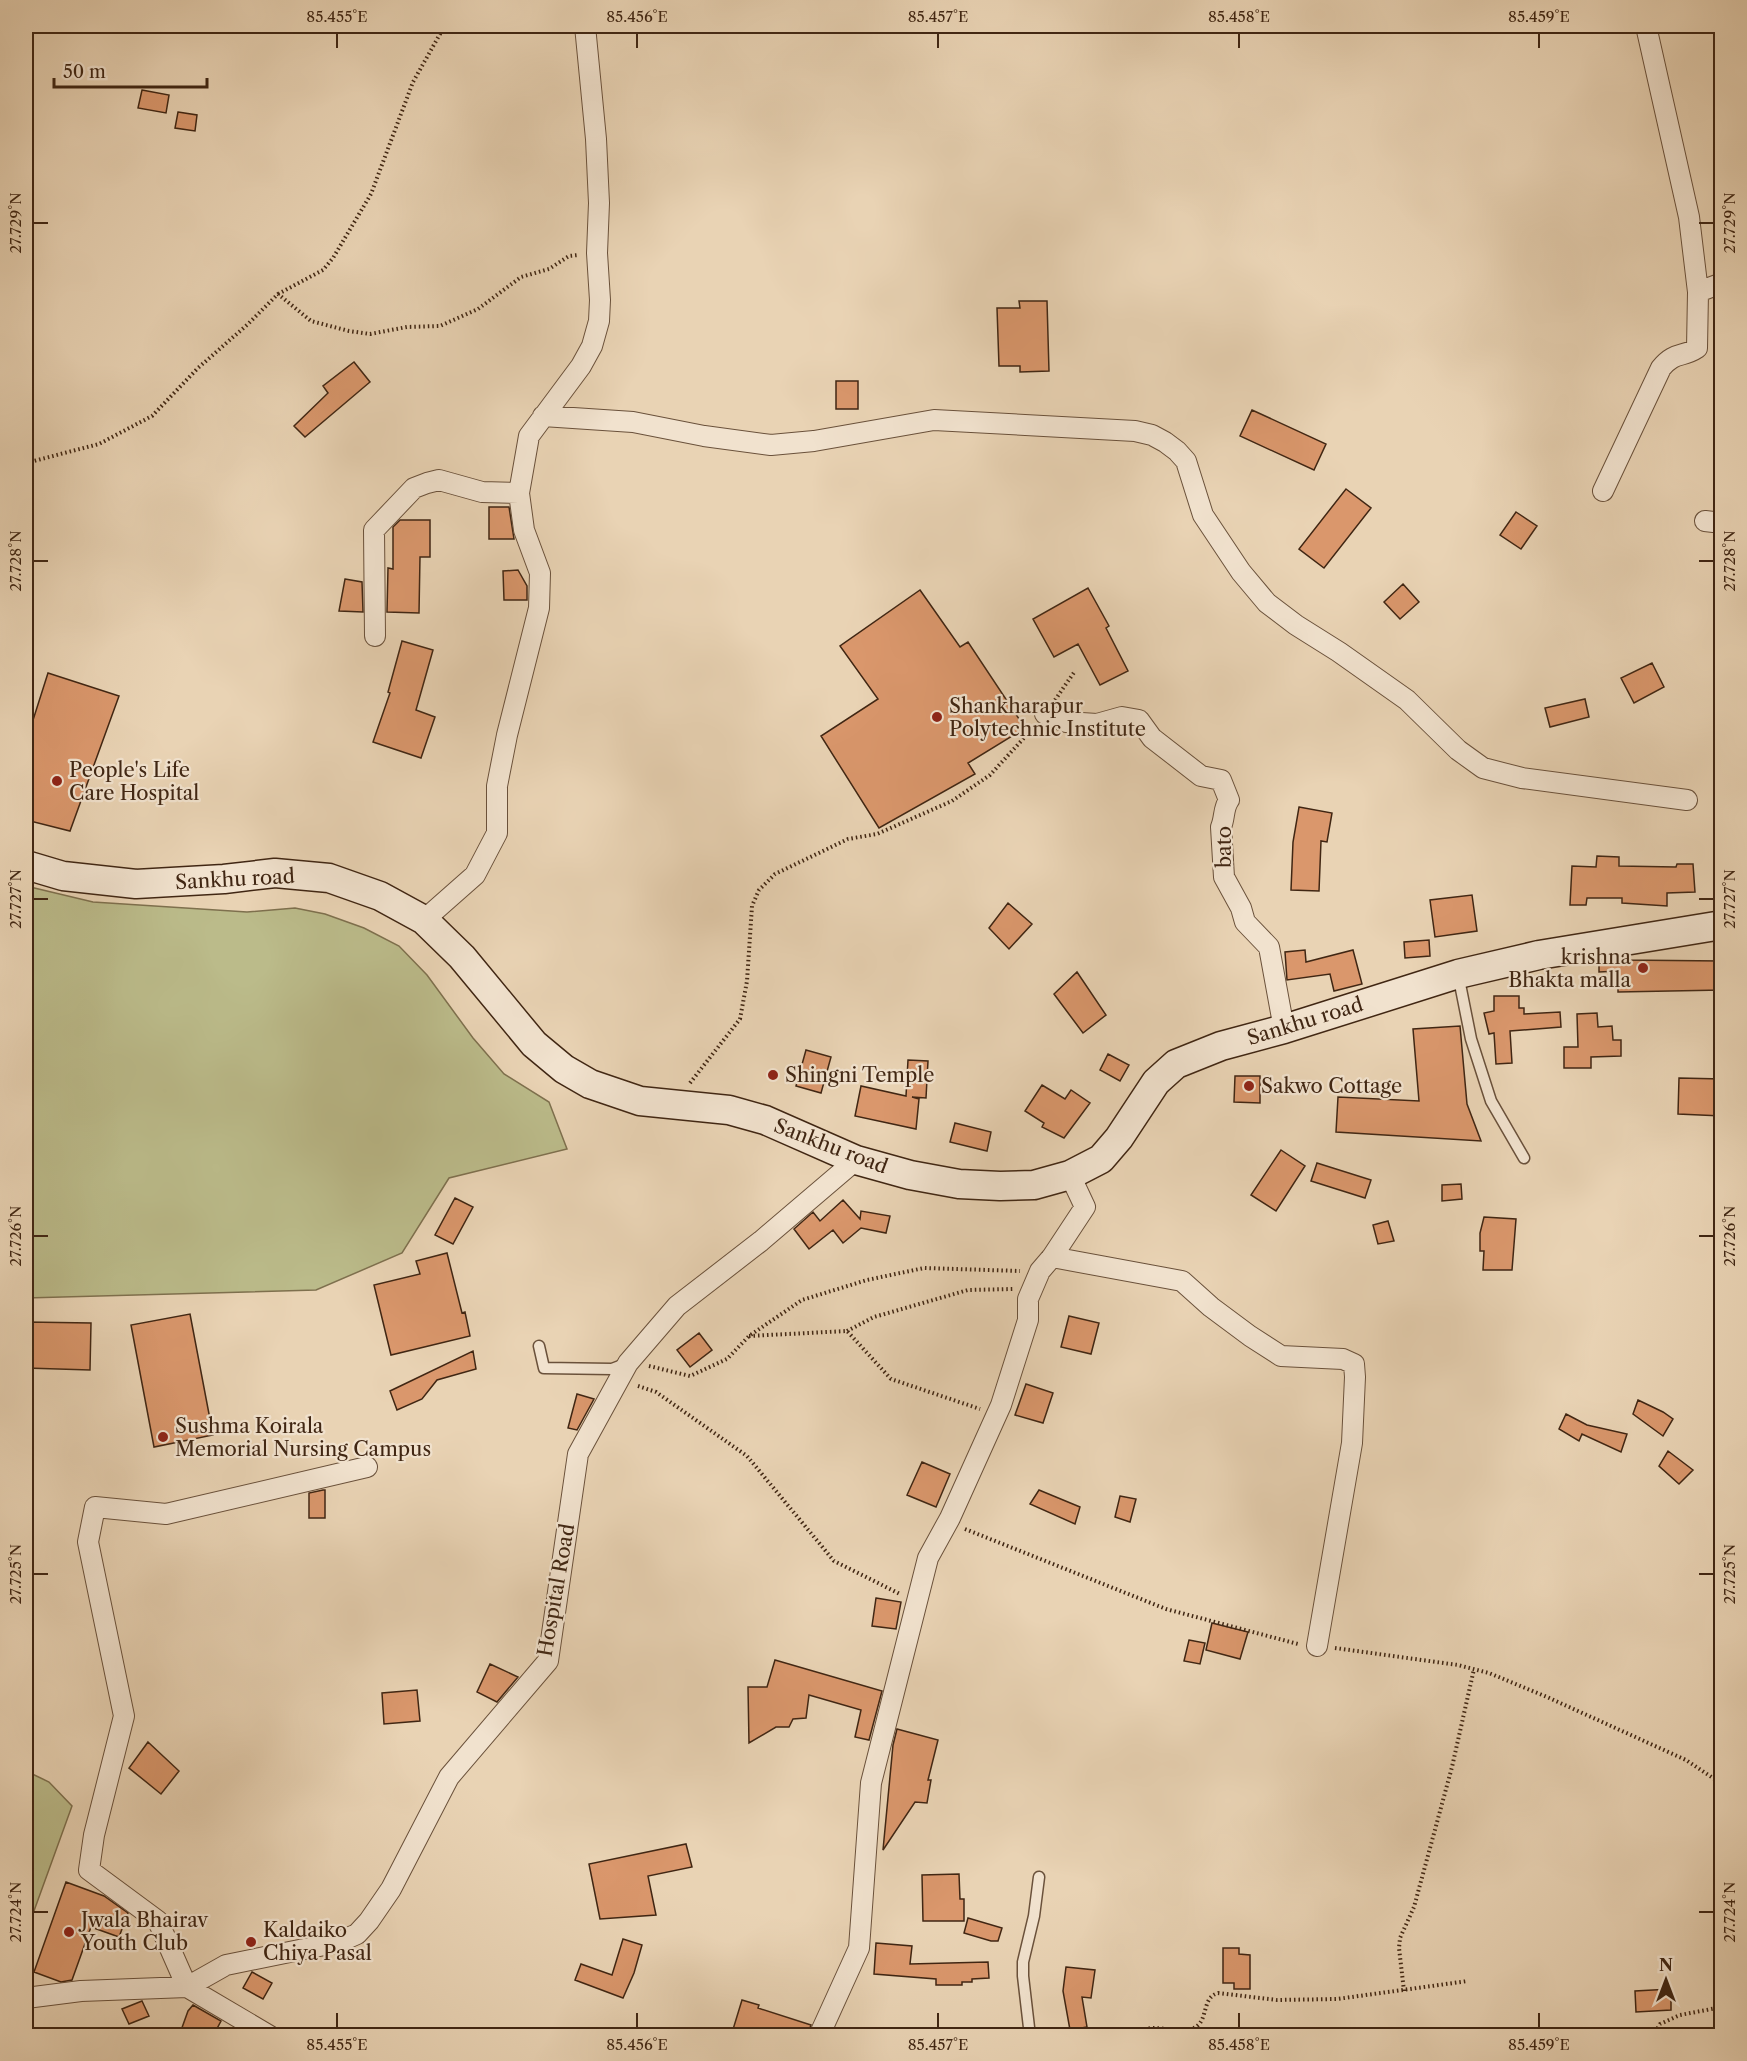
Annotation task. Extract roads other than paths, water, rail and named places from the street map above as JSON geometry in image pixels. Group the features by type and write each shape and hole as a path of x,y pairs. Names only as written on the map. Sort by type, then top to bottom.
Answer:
{"main road":[{"name":"Sankhu road","path":"26,866 63,876 136,884 224,879 275,873 329,878 380,896 424,920 462,957 534,1044 564,1069 590,1084 640,1101 729,1110 765,1120 856,1160 910,1175 959,1184 1000,1186 1034,1185 1070,1175 1101,1159 1119,1138 1156,1082 1176,1065 1221,1046 1284,1029 1458,974 1539,955 1722,925"}],"street":[{"path":"424,920 475,875 497,833 497,786 507,735 539,608 540,573 524,530 519,494 530,436 581,366 592,346 599,321 597,253 599,202 596,139 585,26"},
{"path":"1603,491 1661,368 1672,356 1697,348 1698,292 1689,217 1646,26"},
{"path":"1698,292 1722,283"},
{"path":"543,416 633,422 771,446 814,441 934,420 1135,431 1152,435 1177,451 1186,461 1203,515 1241,572 1267,603 1407,700 1458,750 1483,768 1522,778 1687,800"},
{"path":"375,636 374,530 414,488 439,480 482,492 519,494"},
{"name":"bato","path":"1045,714 1066,722 1097,724 1122,717 1139,720 1152,738 1201,776 1221,780 1228,800 1221,827 1224,877 1241,908 1245,922 1269,947 1284,1029"},
{"name":"Hospital Road","path":"187,1987 225,1965 339,1942 357,1934 369,1921 391,1889 449,1777 548,1661 578,1454 624,1371 677,1306 761,1240 856,1160"},
{"path":"819,2036 859,1948 871,1783 928,1558 950,1518 1001,1405 1028,1320 1028,1299 1046,1264 1085,1207 1070,1175"},
{"path":"1046,1264 1182,1281 1219,1313 1281,1356 1343,1359 1354,1364 1352,1443 1317,1646"},
{"path":"187,1987 158,1921 89,1870 94,1834 124,1716 88,1542 95,1508 166,1514 367,1467"},
{"path":"26,1998 81,1991 187,1987 270,2036"}],"lane":[{"path":"1458,974 1471,1040 1491,1101 1524,1158"},
{"path":"538,1346 544,1368 624,1371"},
{"path":"1030,2036 1023,1962 1034,1916 1038,1877"}],"place":[{"name":"Shankharapur Polytechnic Institute","path":"937,717"},
{"name":"People's Life Care Hospital","path":"57,781"},
{"name":"krishna Bhakta malla","path":"1643,968"},
{"name":"Shingni Temple","path":"773,1075"},
{"name":"Sakwo Cottage","path":"1249,1086"},
{"name":"Sushma Koirala Memorial Nursing Campus","path":"163,1437"},
{"name":"Jwala Bhairav Youth Club","path":"69,1932"},
{"name":"Kaldaiko Chiya Pasal","path":"251,1942"}]}
